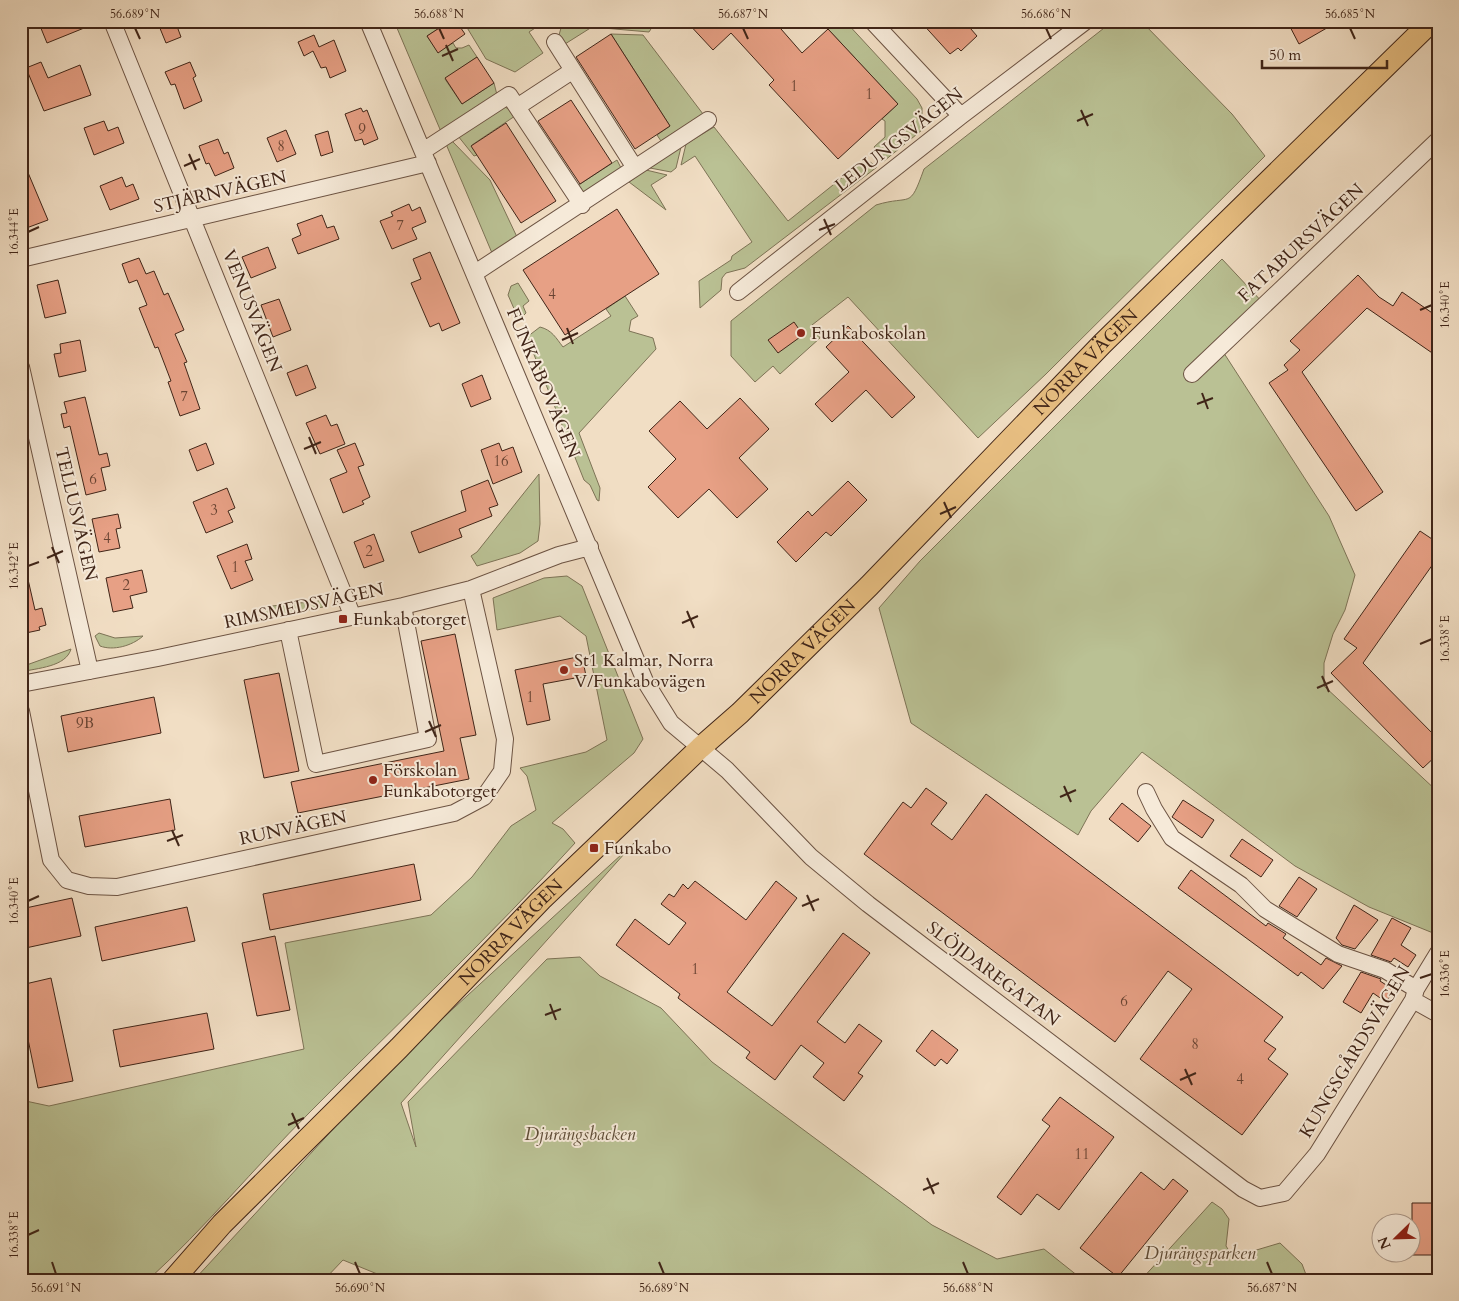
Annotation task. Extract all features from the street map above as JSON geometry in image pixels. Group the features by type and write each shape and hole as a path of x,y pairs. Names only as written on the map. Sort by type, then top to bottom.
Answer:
{"main road":[{"name":"NORRA VÄGEN","path":"173,1280 222,1224 399,1048 541,900 700,748 740,713 862,592 1102,344 1432,21"}],"street":[{"name":"VENUSVÄGEN","path":"112,21 353,617"},
{"name":"FUNKABOVÄGEN","path":"368,21 645,681 671,723 700,748"},
{"path":"872,21 961,116"},
{"name":"LEDUNGSVÄGEN","path":"738,292 961,116 1086,21"},
{"path":"555,42 635,168"},
{"path":"572,71 517,107 582,205"},
{"name":"STJÄRNVÄGEN","path":"21,259 193,220 425,157 509,95 517,107"},
{"path":"475,274 708,120"},
{"name":"FATABURSVÄGEN","path":"1192,374 1438,140"},
{"name":"TELLUSVÄGEN","path":"21,367 90,671"},
{"name":"RIMSMEDSVÄGEN","path":"21,684 403,606 471,589 559,555 590,547"},
{"name":"RUNVÄGEN","path":"21,711 51,860 67,880 89,886 118,887 454,813 484,798 502,770 505,738 471,589"},
{"path":"288,630 316,764 428,739 403,606"},
{"name":"SLÖJDAREGATAN","path":"700,748 727,770 812,857 868,904 1243,1189 1260,1198 1284,1193"},
{"path":"1146,792 1172,838 1241,886 1265,909 1338,954 1385,970 1438,1014"},
{"name":"KUNGSGÅRDSVÄGEN","path":"1284,1193 1317,1154 1415,995 1438,952"}],"green space":[{"path":"394,21 450,21 427,36 438,52 453,43 456,48 469,45 477,57 445,79 462,104 494,83 497,95 442,134"},
{"path":"463,21 546,21 529,32 543,53 515,72 486,59"},
{"path":"563,21 656,21 649,32 592,27 565,44 559,35"},
{"path":"836,21 845,21 917,99 922,108 922,130 884,161 874,147 885,137 885,121 882,119 898,104 828,29"},
{"path":"1113,21 1141,21 1232,114 1265,156 1046,374 978,438 848,297 812,325 820,338 780,374 773,366 755,382 731,356 731,321 876,205 908,199 912,196 924,169"},
{"path":"611,34 643,35 703,114 661,141 657,135 670,126"},
{"path":"504,107 510,109 515,116 472,145 477,155 474,156 458,136"},
{"path":"714,127 788,221 863,161 866,163 870,162 877,167 745,268 726,273 722,278 721,290 700,308 699,281 731,260 732,256 752,242 695,156 681,165 686,144"},
{"path":"451,140 490,180 517,237 492,253 446,144"},
{"path":"681,147 676,168 671,172 650,168"},
{"path":"617,160 621,168 584,193 577,186"},
{"path":"646,170 667,175 651,185 666,210 629,182"},
{"path":"1222,259 1265,305 1220,347 1329,516 1355,575 1345,610 1333,634 1324,663 1324,686 1438,792 1438,935 1369,907 1295,866 1142,752 1091,811 1078,835 911,723 879,608 920,561"},
{"path":"518,283 529,301 523,306 526,313 519,320 508,295 511,286"},
{"path":"625,296 638,316 631,320 629,331 653,338 656,349 579,433 600,488 599,501 590,485 584,480 527,337 540,327 544,328 551,332 563,347 611,316 606,309"},
{"path":"539,474 540,524 538,541 520,553 477,566 471,556 477,552"},
{"path":"567,576 582,586 643,739 634,753 552,823 563,829 575,843 510,912 309,1113 189,1240 148,1280 21,1280 21,1100 49,1106 304,1049 285,943 431,915 472,877 511,826 536,810 527,776 520,768 586,752 607,740 586,636 560,616 497,630 493,598 544,578"},
{"path":"327,600 323,607 268,618 263,607"},
{"path":"99,633 115,638 143,636 128,645 111,648 100,646 95,636"},
{"path":"71,649 63,660 57,663 21,672 21,667"},
{"name":"Djurängsbacken","path":"634,843 401,1103 416,1147 408,1102 547,959 580,957 600,976 661,1008 712,1062 932,1225 997,1259 1044,1249 1083,1280 392,1280 343,1260 324,1280 194,1280 396,1061"},
{"name":"Djurängsparken","path":"1212,1202 1222,1209 1229,1219 1226,1246 1233,1257 1280,1243 1302,1264 1308,1280 1141,1280"},
{"path":"1343,1277 1349,1280 1308,1280"}],"building":[{"path":"38,21 99,21 99,22 47,43"},
{"path":"157,21 175,21 181,37 166,43"},
{"path":"450,21 456,21 465,34 438,53 427,36"},
{"path":"686,21 774,21 802,53 828,29 898,104 838,159 769,85 774,80 731,33 713,50"},
{"path":"920,21 964,21 977,36 961,51 958,48 950,54"},
{"path":"1287,21 1339,21 1299,44"},
{"path":"611,34 670,126 635,149 576,57"},
{"path":"314,35 319,47 334,40 346,71 330,78 326,67 321,68 313,51 304,56 298,42"},
{"path":"477,57 494,83 462,104 445,78"},
{"path":"41,62 48,78 80,65 91,95 44,111 26,68"},
{"path":"190,62 196,76 193,78 202,101 184,109 175,84 171,85 165,72"},
{"path":"571,100 612,163 580,184 538,121"},
{"path":"361,108 363,112 367,110 378,139 364,145 362,139 355,141 345,114"},
{"path":"104,121 108,131 118,127 124,143 94,155 84,128"},
{"path":"506,123 556,201 521,223 471,146"},
{"path":"286,130 296,154 277,162 267,138"},
{"path":"328,131 333,152 321,156 315,135"},
{"path":"218,139 224,154 228,152 234,168 215,176 209,163 206,164 199,146"},
{"path":"21,156 48,220 21,230"},
{"path":"122,177 126,187 133,184 139,199 110,210 100,186"},
{"path":"409,204 412,211 420,207 426,222 412,228 417,239 392,249 380,221 393,216 391,212"},
{"path":"617,209 659,274 565,335 523,270"},
{"path":"322,215 327,228 334,226 339,239 298,254 292,239 301,235 297,224"},
{"path":"268,247 276,268 251,278 242,257"},
{"path":"430,252 460,323 442,331 439,323 430,327 411,283 421,279 413,259"},
{"path":"139,258 146,274 154,271 164,295 168,293 184,330 175,334 187,362 184,363 200,409 180,416 168,382 171,381 158,347 155,348 139,308 147,305 137,280 129,283 122,264"},
{"path":"1358,275 1379,297 1393,306 1402,292 1438,317 1438,357 1367,308 1302,372 1383,492 1356,511 1269,383 1288,370 1284,365 1300,350 1290,341"},
{"path":"58,280 66,313 45,318 37,285"},
{"path":"279,299 291,330 273,337 261,305"},
{"path":"794,322 803,335 778,353 768,340"},
{"path":"848,326 915,397 892,418 866,390 832,422 815,404 849,372 826,347"},
{"path":"80,340 86,371 59,377 54,354 61,353 60,344"},
{"path":"307,365 316,388 296,396 287,373"},
{"path":"482,375 491,399 471,407 462,384"},
{"path":"85,397 99,455 107,453 110,466 101,468 106,490 86,495 70,426 64,428 61,414 67,413 64,402"},
{"path":"740,398 769,429 739,458 768,489 737,518 709,489 678,518 648,487 676,459 649,431 680,401 707,429"},
{"path":"326,415 331,426 337,424 345,444 320,454 306,423"},
{"path":"206,443 214,464 197,471 189,450"},
{"path":"355,443 364,465 358,467 370,497 362,501 364,504 343,513 330,479 347,472 337,450"},
{"path":"499,443 502,451 513,447 522,472 493,484 481,450"},
{"path":"488,480 498,505 489,508 492,516 459,529 462,537 419,553 411,532 466,511 461,491"},
{"path":"848,481 867,500 831,536 826,532 796,562 777,542 808,511 812,516"},
{"path":"227,488 235,508 228,511 233,522 206,533 193,502"},
{"path":"118,514 121,528 116,529 120,548 99,552 92,519"},
{"path":"1420,531 1438,543 1438,557 1363,663 1438,739 1438,754 1423,768 1331,673 1357,648 1344,639"},
{"path":"374,534 384,561 364,568 354,542"},
{"path":"247,544 252,559 245,561 253,580 231,589 217,556"},
{"path":"142,570 147,592 130,596 133,608 113,612 106,578"},
{"path":"27,575 35,610 42,608 46,625 39,627 40,630 21,634 21,576"},
{"path":"455,634 476,735 460,738 469,779 298,813 291,782 444,751 421,641"},
{"path":"582,656 586,676 543,684 550,720 527,725 515,670"},
{"path":"279,673 299,771 264,778 244,680"},
{"path":"154,697 161,733 68,752 61,716"},
{"path":"926,788 947,803 931,824 952,840 986,794 1283,1017 1264,1041 1276,1049 1268,1059 1288,1074 1242,1135 1140,1059 1192,989 1168,971 1115,1042 864,854 903,802 911,808"},
{"path":"170,799 175,830 85,847 79,816"},
{"path":"1183,800 1214,820 1202,838 1172,817"},
{"path":"1122,803 1151,826 1138,842 1109,819"},
{"path":"1242,839 1273,860 1261,877 1230,856"},
{"path":"414,864 421,900 270,930 263,894"},
{"path":"1191,870 1266,926 1268,923 1286,934 1283,938 1321,965 1326,958 1342,966 1323,989 1301,972 1298,976 1178,888"},
{"path":"1299,877 1317,889 1297,917 1279,906"},
{"path":"695,881 746,920 776,881 797,898 727,992 772,1026 843,933 870,953 817,1022 845,1043 859,1024 882,1041 858,1073 863,1076 844,1101 813,1077 824,1063 801,1045 775,1080 746,1058 750,1052 678,998 680,994 616,945 635,919 669,945 686,923 661,904 669,894 674,897 683,884 688,889"},
{"path":"72,898 81,936 21,949 21,909"},
{"path":"1354,905 1378,920 1355,949 1342,945 1336,938"},
{"path":"187,907 195,941 102,961 95,927"},
{"path":"1392,918 1411,928 1401,945 1416,955 1408,967 1394,958 1391,962 1371,955"},
{"path":"275,936 290,1010 257,1016 242,943"},
{"path":"1361,972 1381,979 1380,981 1394,990 1386,1002 1373,993 1361,1013 1343,1002"},
{"path":"51,978 73,1081 38,1088 21,1005 21,985"},
{"path":"207,1013 214,1049 120,1067 113,1030"},
{"path":"932,1030 958,1050 947,1064 941,1059 935,1066 916,1051"},
{"path":"1060,1097 1114,1137 1059,1210 1037,1194 1021,1215 997,1197 1050,1126 1042,1120"},
{"path":"1141,1172 1164,1190 1173,1179 1188,1191 1118,1277 1080,1248"},
{"path":"1412,1203 1438,1203 1438,1255 1422,1255 1422,1214 1412,1214"}],"place":[{"name":"Funkaboskolan","path":"801,333"},
{"name":"Funkabotorget","path":"343,619"},
{"name":"St1 Kalmar, Norra V/Funkabovägen","path":"564,670"},
{"name":"Förskolan Funkabotorget","path":"373,780"},
{"name":"Funkabo","path":"594,848"}]}
